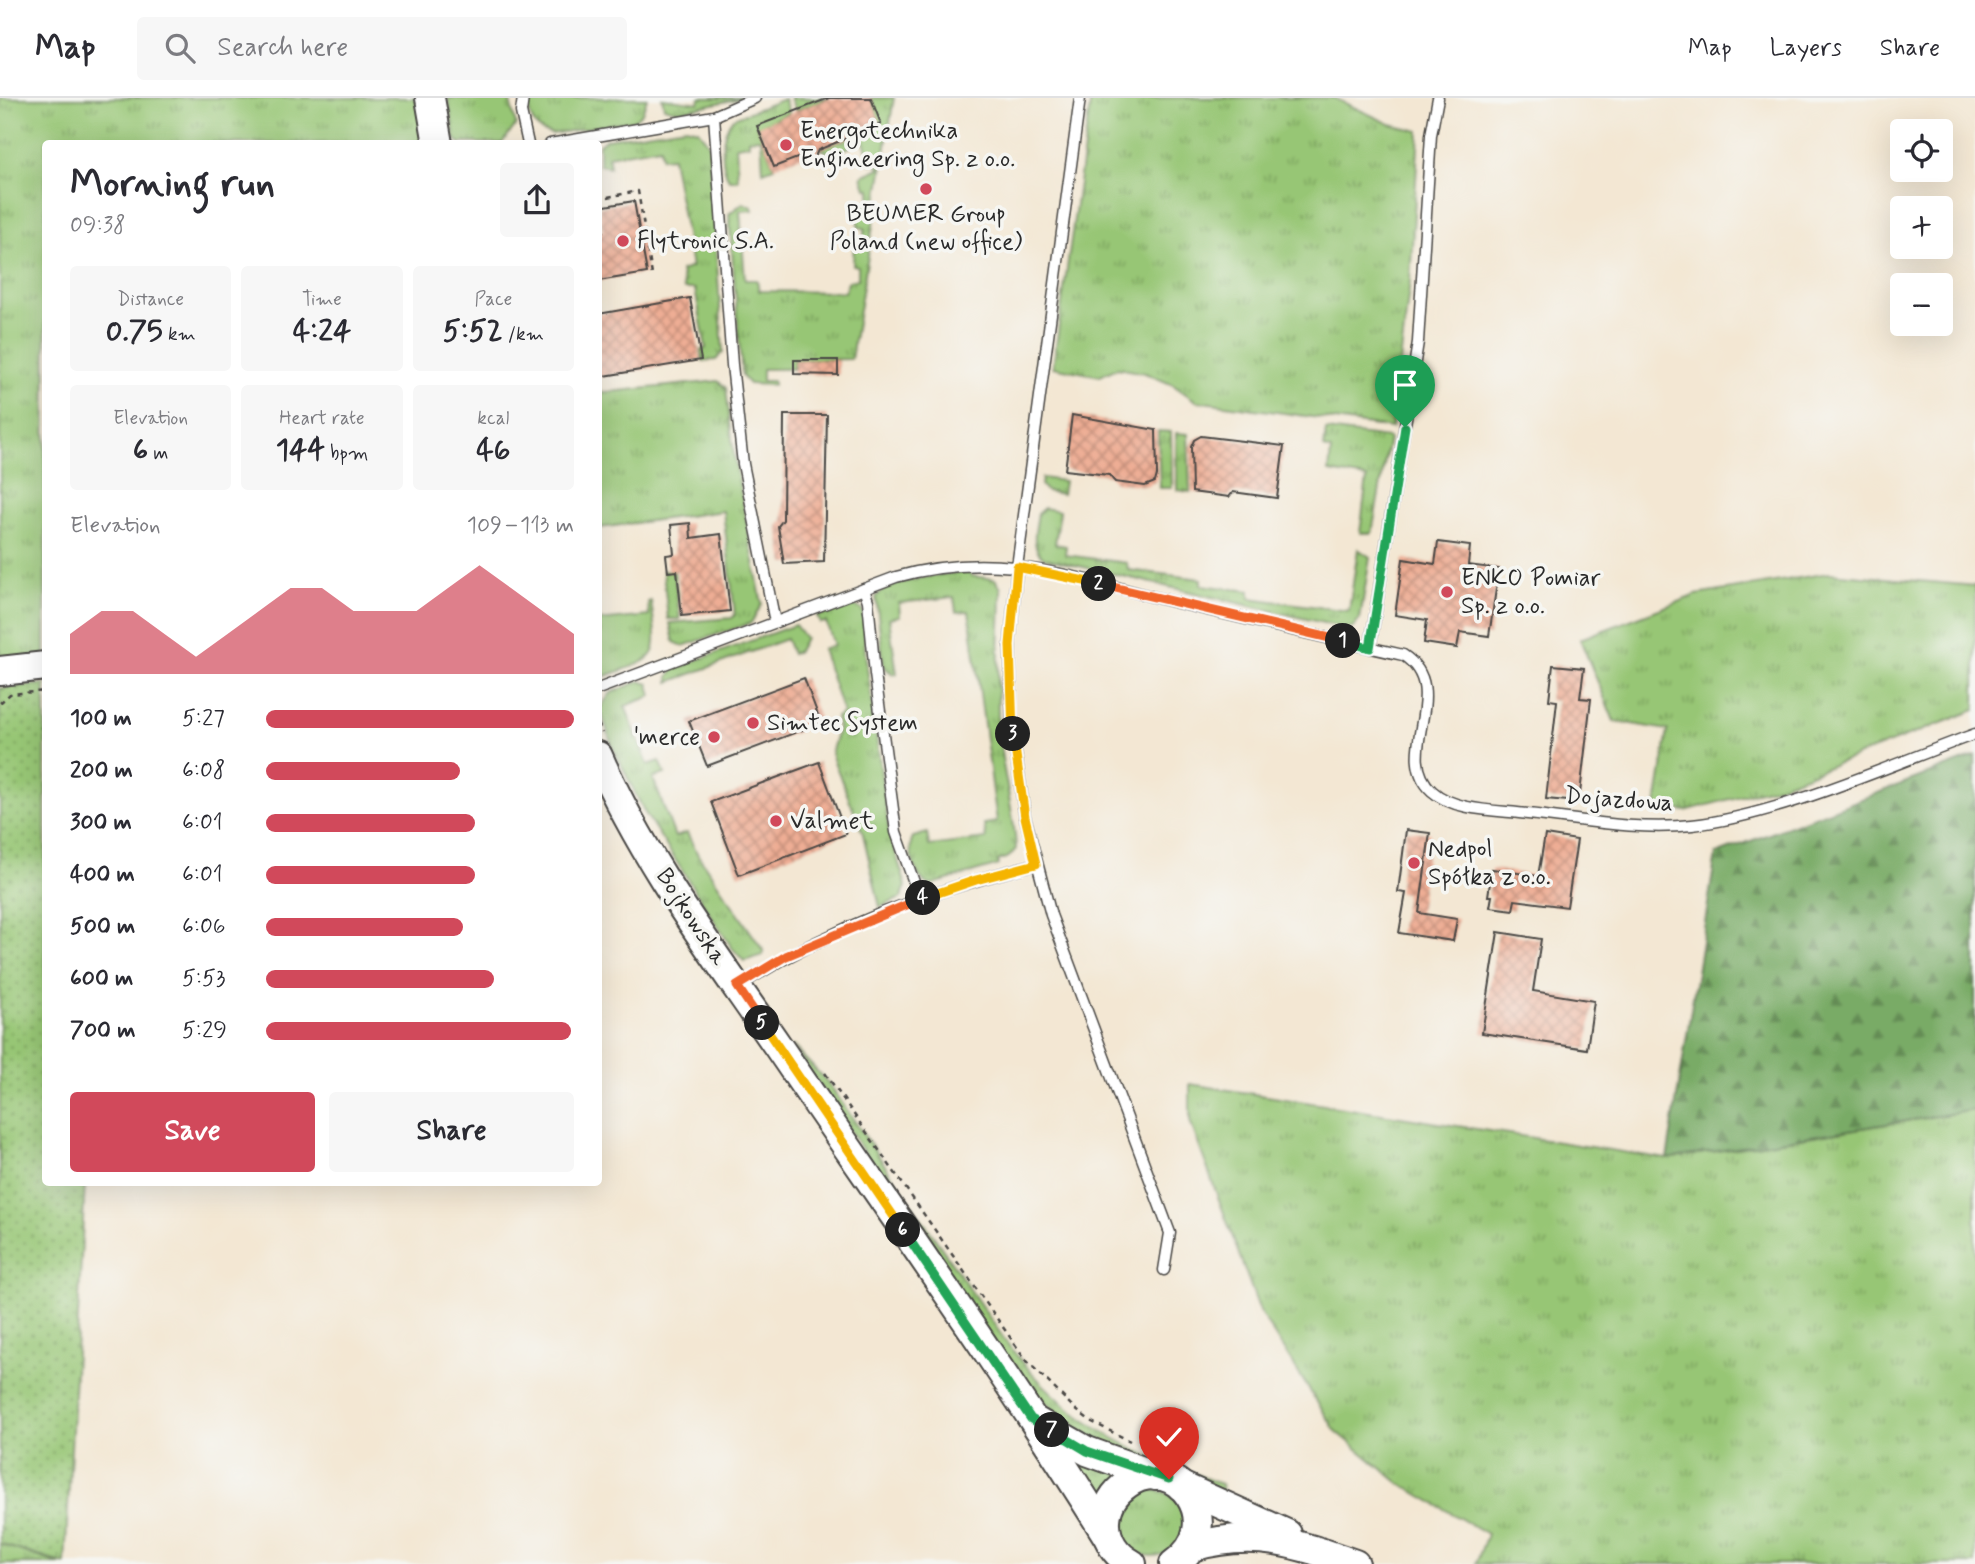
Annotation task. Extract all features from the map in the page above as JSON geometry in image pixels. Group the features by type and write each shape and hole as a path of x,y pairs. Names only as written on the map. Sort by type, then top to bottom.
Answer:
{"street":[{"path":"430,98 437,140"},
{"path":"0,671 42,666"},
{"name":"Bojkowska","path":"602,749 637,833 1119,1554"},
{"name":"Bojkowska","path":"1031,1419 1087,1451 1226,1504 1344,1560"},
{"path":"1119,1554 1106,1524 1112,1499 1130,1481 1169,1481 1197,1508 1199,1521 1184,1558"},
{"path":"1184,1558 1225,1537 1257,1537 1344,1560"}],"lane":[{"path":"516,98 527,140"},
{"path":"521,112 523,98"},
{"path":"573,140 714,116 755,98"},
{"path":"1080,98 1017,567 1010,645 1012,726 1025,817 1051,915 1170,1233 1164,1270"},
{"path":"1370,648 1418,342 1431,135 1438,98"},
{"path":"714,116 732,365 743,464 775,622"},
{"name":"Dojazdowa","path":"602,687 923,569 950,565 1017,567 1403,655 1421,672 1426,695 1418,748 1422,776 1429,789 1440,797 1473,807 1625,826 1666,827 1717,822 1822,790 1975,734"},
{"path":"864,589 896,832 920,899"},
{"path":"737,986 786,956 920,899 1036,864"}],"path":[{"path":"602,198 638,191 652,275"},
{"path":"0,703 10,694 42,691"},
{"path":"820,1067 836,1085 1026,1360 1091,1422 1137,1445"}],"green space":[{"path":"0,98 419,98 426,140 42,140 42,655 0,659"},
{"path":"448,98 509,98 516,125 504,140 455,139"},
{"path":"530,98 647,98 642,113 634,120 552,134 536,126 531,116"},
{"path":"662,98 699,103 700,98 743,98 679,111 664,107"},
{"path":"790,98 829,98 796,111"},
{"path":"871,98 894,98 851,359 794,360 793,369 762,369 762,381 773,381 773,385 749,384 742,376 729,214 743,203 752,207 753,210 740,211 745,280 757,280 759,291 845,292 848,281 858,279 858,266 853,265 854,242 864,241 864,228 858,227 859,204 870,203 870,189 866,188 862,176 880,168 877,162 871,164 864,141 833,154 820,149 881,125"},
{"path":"1091,98 1334,98 1390,124 1419,131 1410,281 1392,428 1196,401 1173,385 1145,373 1117,368 1100,376 1053,367"},
{"path":"784,99 789,113 758,127 774,167 763,171 761,138 749,139 749,144 736,146 738,180 729,180 724,165 723,148 726,132 733,118"},
{"path":"686,127 698,130 709,144 723,352 716,360 703,361 701,350 706,348 695,289 684,289 681,271 692,267 672,157 662,158 660,147 608,156 610,167 602,166 602,142 606,139"},
{"path":"718,381 726,388 734,456 762,604 751,623 683,646 674,642 670,623 732,618 735,615 723,511 602,528 602,393"},
{"path":"1326,430 1389,438 1372,533 1360,533 1367,478 1329,472 1331,450 1324,448"},
{"path":"1158,431 1171,432 1172,488 1160,488"},
{"path":"1176,433 1188,434 1190,492 1177,490"},
{"path":"1042,478 1064,481 1062,494 1046,491 1041,485"},
{"path":"1044,508 1060,511 1055,544 1066,546 1065,555 1127,563 1128,570 1201,579 1201,585 1250,591 1250,598 1349,611 1358,549 1370,557 1360,619 1353,628 1345,628 1045,558 1035,544 1038,513"},
{"path":"663,571 674,572 680,619 668,619"},
{"path":"970,571 971,576 995,579 1001,588 999,735 1016,849 1009,857 998,861 999,865 930,885 920,877 914,864 911,849 913,837 927,833 929,846 986,839 984,824 997,822 969,611 956,612 954,597 899,603 900,616 889,618 897,674 893,674 884,667 876,597 893,586 906,582"},
{"path":"1829,573 1975,586 1975,710 1779,786 1685,811 1656,806 1668,730 1614,721 1580,639 1696,595"},
{"path":"651,601 655,635 652,654 637,665 602,676 602,621 649,616 648,602"},
{"path":"852,604 862,610 864,617 865,652 889,832 906,886 901,898 880,907 863,834 831,754 838,729 836,717 843,713 822,649 834,645 826,622 820,623 817,616"},
{"path":"795,625 805,638 798,651 792,654 786,639 669,682 669,676 675,668"},
{"path":"640,681 649,684 652,696 625,706 648,765 660,761 665,774 653,778 675,837 687,833 698,855 763,950 763,955 744,961 732,948 645,813 613,748 602,714 602,705 611,693"},
{"path":"42,684 42,1186 85,1186 65,1564 0,1544 0,688"},
{"path":"1975,756 1975,1110 1667,1159 1716,854"},
{"path":"793,1046 829,1084 1009,1346 1034,1375 1057,1398 1104,1433 1221,1484 1222,1492 1095,1439 1070,1423 1014,1376"},
{"path":"1190,1084 1667,1159 1975,1110 1975,1564 1476,1564 1487,1534 1399,1483 1335,1430 1261,1314 1190,1121"},
{"path":"1058,1439 1128,1475 1102,1510"},
{"path":"1145,1490 1159,1490 1171,1495 1180,1504 1185,1523 1183,1536 1176,1547 1159,1556 1145,1556 1133,1551 1124,1542 1119,1530 1119,1516 1124,1504 1133,1495"},
{"path":"0,1544 60,1564 0,1564"}],"building":[{"path":"829,98 871,98 881,124 818,150 814,159 805,155 774,167 757,126"},
{"name":"Flytronic S.A.","path":"634,201 647,273 602,280 602,206"},
{"path":"690,298 701,360 602,376 602,313"},
{"path":"794,360 838,360 838,375 794,374"},
{"path":"784,415 827,415 824,562 784,564 778,526 783,520"},
{"path":"1072,415 1156,430 1155,482 1145,486 1115,482 1109,475 1065,470"},
{"path":"1201,436 1284,446 1277,498 1233,492 1229,497 1192,492 1191,447 1194,440"},
{"path":"690,523 691,538 721,534 730,611 682,616 677,571 668,572 666,555 674,554 671,525"},
{"name":"ENKO Pomiar Sp. z o.o.","path":"1438,542 1470,546 1468,565 1499,569 1489,636 1460,632 1457,648 1424,643 1427,620 1395,615 1403,559 1435,564"},
{"path":"1553,665 1584,668 1580,698 1591,699 1579,802 1546,799 1557,701 1549,700"},
{"name":"Simtec System","path":"804,678 821,723 707,766 689,721"},
{"path":"819,762 846,834 739,875 711,802"},
{"path":"1406,830 1430,833 1419,913 1457,919 1453,941 1399,933 1406,893 1398,892"},
{"path":"1545,835 1577,840 1567,907 1515,900 1513,910 1490,907 1492,896 1488,896 1492,869 1538,876"},
{"path":"1498,932 1541,939 1533,991 1594,1001 1587,1049 1482,1033"}],"place":[{"name":"Energotechnika Engineering Sp. z o.o.","path":"786,145"},
{"name":"BEUMER Group Poland (new office)","path":"926,189"},
{"name":"Flytronic S.A.","path":"623,241"},
{"name":"ENKO Pomiar Sp. z o.o.","path":"1447,592"},
{"name":"Simtec System","path":"753,723"},
{"name":"'merce","path":"714,737"},
{"name":"Valmet","path":"776,821"},
{"name":"Nedpol Spółka z o.o.","path":"1414,863"}],"route":[{"path":"1169,1479 1087,1451 1031,1419 737,986 786,956 920,899 1036,864 1025,817 1012,726 1010,645 1017,567 1040,570 1370,648 1405,427"}]}
